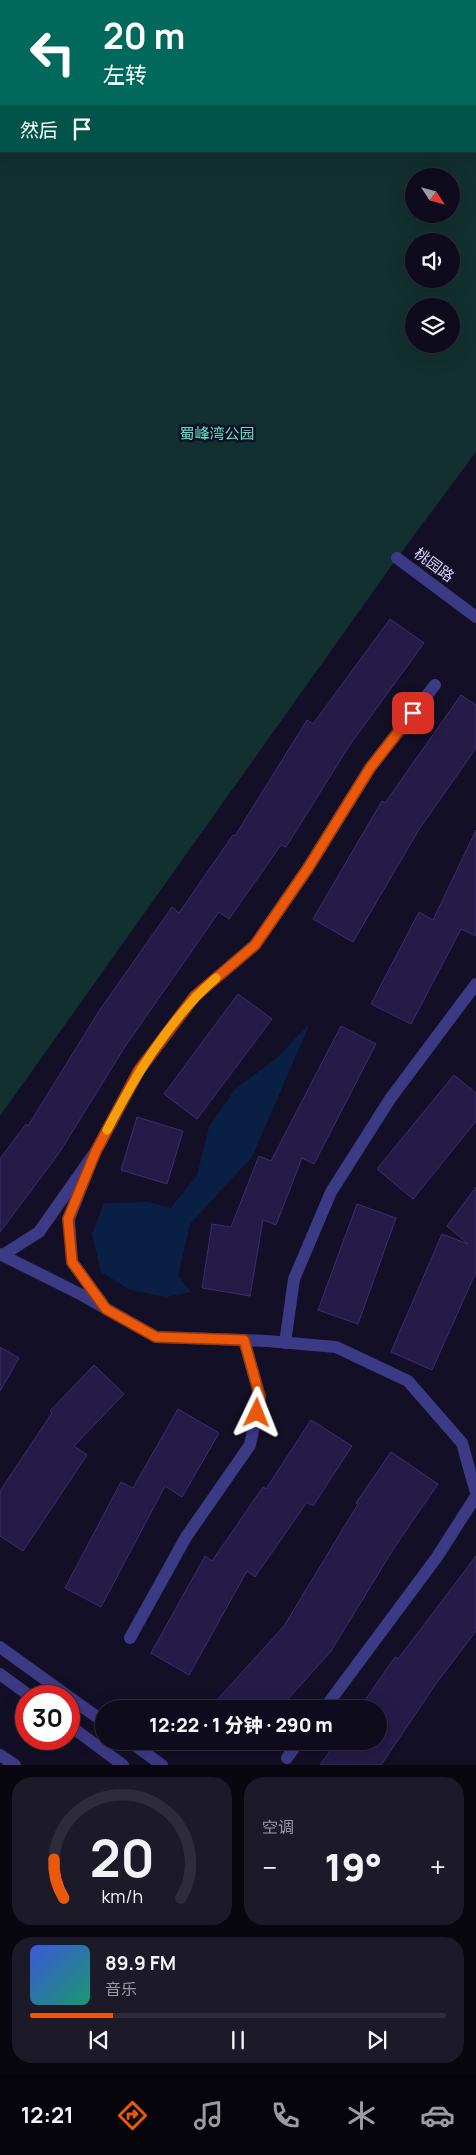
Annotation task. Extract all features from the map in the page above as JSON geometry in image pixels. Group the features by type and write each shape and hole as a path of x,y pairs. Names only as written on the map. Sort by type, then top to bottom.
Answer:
{"street":[{"name":"桃园路","path":"397,558 476,617"},
{"path":"106,1309 72,1262 68,1219 96,1151 139,1070 195,996 255,945 308,868 370,768 435,685"},
{"path":"285,1343 294,1279 331,1192 390,1099 476,984"},
{"path":"2,1255 39,1232 96,1151"},
{"path":"2,1255 156,1337 244,1340 336,1347 408,1381 462,1444 476,1494 437,1557 331,1700"},
{"path":"130,1638 186,1537 250,1445 260,1397 244,1340"},
{"path":"0,1647 52,1685"},
{"path":"0,1674 15,1685"},
{"path":"80,1705 95,1716"},
{"path":"80,1733 122,1765"},
{"path":"142,1750 162,1765"},
{"path":"287,1758 293,1750"},
{"path":"0,1755 15,1765"}],"green space":[{"name":"蜀峰湾公园","path":"0,152 476,152 476,452 397,558 0,1116"}],"water":[{"path":"310,1023 252,1157 190,1224 178,1276 191,1292 166,1297 130,1290 101,1272 92,1234 104,1203 148,1202 171,1208 197,1175 209,1127 235,1089 277,1058"}],"building":[{"path":"390,619 424,643 349,746 286,847 281,845 229,919 219,912 126,1045 59,1153 0,1232 0,1159 26,1124 28,1126 99,1011 172,907 179,913 233,835 235,836 307,720 313,724"},
{"path":"461,695 476,705 476,748 418,831 353,942 313,919 382,801 385,803"},
{"path":"476,830 476,936 461,929 411,1024 371,1004 419,912 433,920"},
{"path":"238,994 272,1019 197,1119 164,1094"},
{"path":"341,1026 376,1044 314,1164 302,1158 276,1225 263,1220 250,1296 202,1288 212,1224 231,1227 259,1156 271,1161"},
{"path":"454,1075 476,1093 476,1121 413,1199 377,1169"},
{"path":"137,1117 183,1131 167,1184 121,1170"},
{"path":"476,1187 476,1272 432,1370 391,1352 442,1234 468,1244 447,1226"},
{"path":"357,1204 396,1218 358,1324 318,1310"},
{"path":"0,1347 19,1358 0,1391"},
{"path":"94,1365 124,1394 74,1446 87,1455 23,1551 0,1536 0,1491 52,1413 50,1411"},
{"path":"178,1409 219,1433 182,1497 165,1486 101,1607 65,1588 121,1482 133,1488"},
{"path":"311,1420 352,1446 313,1506 307,1502 255,1577 247,1571 189,1675 151,1653 205,1556 212,1561 263,1487 266,1489"},
{"path":"391,1452 438,1484 394,1548 331,1651 287,1700 217,1700 284,1626 358,1504 356,1503"},
{"path":"476,1556 476,1631 435,1685 381,1765 320,1765 331,1750 387,1750 387,1700 365,1700 395,1657 398,1659"}],"slow traffic":[{"path":"107,1130 139,1070 195,996 216,978"}],"route":[{"path":"257,1413 260,1397 244,1340 156,1337 106,1309 72,1262 68,1219 96,1151 139,1070 195,996 255,945 308,868 370,768 413,713"}]}
